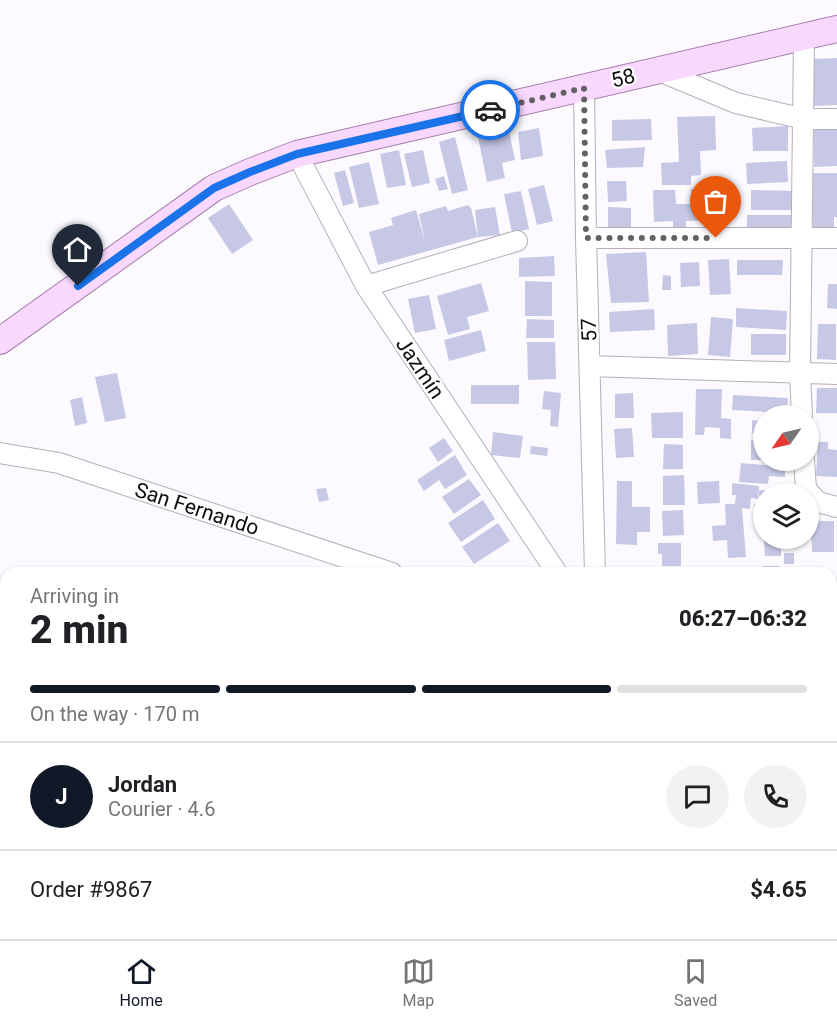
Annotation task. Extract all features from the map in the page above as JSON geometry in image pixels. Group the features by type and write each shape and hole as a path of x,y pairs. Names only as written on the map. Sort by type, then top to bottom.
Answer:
{"main road":[{"name":"58","path":"0,341 214,188 297,154 837,29"}],"street":[{"path":"801,405 804,38"},
{"path":"657,70 736,103 804,119 837,118"},
{"name":"57","path":"584,88 595,567"},
{"name":"Jazmín","path":"297,154 366,286 553,567"},
{"path":"586,238 837,237"},
{"path":"366,286 517,241"},
{"path":"590,366 837,374"},
{"name":"San Fernando","path":"0,453 59,463 374,567"},
{"path":"805,471 806,489 818,502 837,507"}],"building":[{"path":"837,58 837,105 814,106 811,59"},
{"path":"715,116 716,150 700,151 701,175 691,176 691,185 662,185 661,163 679,162 677,117"},
{"path":"651,119 652,140 612,141 612,120"},
{"path":"788,126 788,151 753,151 752,128"},
{"path":"539,128 543,156 521,160 518,132"},
{"path":"814,130 837,130 837,166 814,167"},
{"path":"509,131 515,160 502,163 505,178 487,182 478,137"},
{"path":"455,137 468,190 452,194 439,142"},
{"path":"645,147 643,167 607,168 605,150"},
{"path":"399,150 406,185 387,188 380,154"},
{"path":"423,150 430,183 412,187 404,154"},
{"path":"787,161 788,182 747,184 746,163"},
{"path":"369,162 379,204 359,208 349,167"},
{"path":"345,170 354,203 343,206 334,173"},
{"path":"813,173 837,173 837,217 834,217 834,228 813,228"},
{"path":"444,176 448,189 439,191 435,179"},
{"path":"607,181 626,181 627,201 608,202"},
{"path":"544,185 553,221 537,225 528,189"},
{"path":"691,189 715,189 716,220 686,221 686,227 673,227 673,221 654,222 653,190 675,190 676,204 692,204"},
{"path":"751,190 796,191 796,210 751,210"},
{"path":"521,191 529,229 512,233 504,194"},
{"path":"229,204 253,240 232,254 208,218"},
{"path":"468,205 471,208 478,237 378,265 369,232 393,225 391,218 416,210 425,242 419,214 446,206 448,211"},
{"path":"495,207 500,235 478,237 475,210"},
{"path":"608,207 631,208 631,228 608,228"},
{"path":"747,215 797,215 797,233 747,233"},
{"path":"646,252 649,302 611,303 606,254"},
{"path":"554,256 555,276 519,277 519,258"},
{"path":"729,259 731,294 710,295 708,260"},
{"path":"737,260 783,260 782,275 737,275"},
{"path":"699,262 700,286 681,287 680,263"},
{"path":"663,275 671,276 671,290 662,290"},
{"path":"525,281 552,282 552,316 525,316"},
{"path":"481,283 489,311 467,317 470,329 448,335 437,296"},
{"path":"828,284 837,284 837,309 827,308"},
{"path":"429,295 436,329 415,333 408,299"},
{"path":"736,308 787,311 786,330 736,327"},
{"path":"654,309 655,330 610,332 609,312"},
{"path":"711,317 733,319 730,357 708,355"},
{"path":"527,319 554,320 554,338 526,338"},
{"path":"697,323 698,354 668,356 667,325"},
{"path":"818,324 836,324 836,360 817,359"},
{"path":"481,330 486,351 449,361 444,340"},
{"path":"751,334 786,334 786,355 751,355"},
{"path":"527,342 555,342 556,379 528,380"},
{"path":"117,373 126,418 105,422 95,377"},
{"path":"471,385 519,385 519,404 471,404"},
{"path":"817,388 837,388 837,413 819,413 819,405 816,405"},
{"path":"696,389 722,389 721,418 731,419 731,439 720,438 720,428 705,427 704,435 695,435"},
{"path":"544,391 561,393 558,427 550,426 551,410 542,409"},
{"path":"633,393 634,418 615,418 615,394"},
{"path":"733,395 788,398 788,405 753,405 753,411 732,410"},
{"path":"82,397 87,423 75,426 70,400"},
{"path":"683,412 683,438 652,438 651,413"},
{"path":"632,428 634,457 616,458 614,429"},
{"path":"493,432 523,436 520,458 491,455"},
{"path":"444,438 453,451 438,462 429,448"},
{"path":"751,440 753,440 753,460 751,460"},
{"path":"819,442 828,442 828,449 837,450 837,477 816,476 816,471 819,471"},
{"path":"664,444 683,445 683,469 663,469"},
{"path":"531,446 548,448 547,456 530,454"},
{"path":"455,455 467,475 445,489 439,480 424,491 417,480"},
{"path":"741,463 753,464 753,471 785,471 785,477 769,476 768,483 739,482"},
{"path":"684,475 685,505 663,505 663,476"},
{"path":"469,479 481,495 454,514 442,497"},
{"path":"617,481 632,481 632,507 650,507 650,532 637,532 637,545 616,544"},
{"path":"719,481 720,503 698,504 697,482"},
{"path":"732,483 753,485 750,509 742,508 746,557 728,558 727,540 713,541 712,526 726,525 725,504 735,504 736,495 732,495"},
{"path":"326,488 329,500 319,502 316,489"},
{"path":"483,500 495,519 461,542 448,523"},
{"path":"683,510 684,535 663,536 662,511"},
{"path":"819,521 834,521 834,552 812,552 812,549 819,549"},
{"path":"498,523 510,541 474,564 462,547"},
{"path":"658,543 681,543 681,566 662,566 662,554 658,554"},
{"path":"765,549 781,549 781,556 765,556"},
{"path":"784,553 794,553 794,564 784,564"}],"way so far":[{"path":"490,110 584,88 586,238 716,238"}],"route":[{"path":"78,286 214,188 250,172 297,154 490,110"}]}
